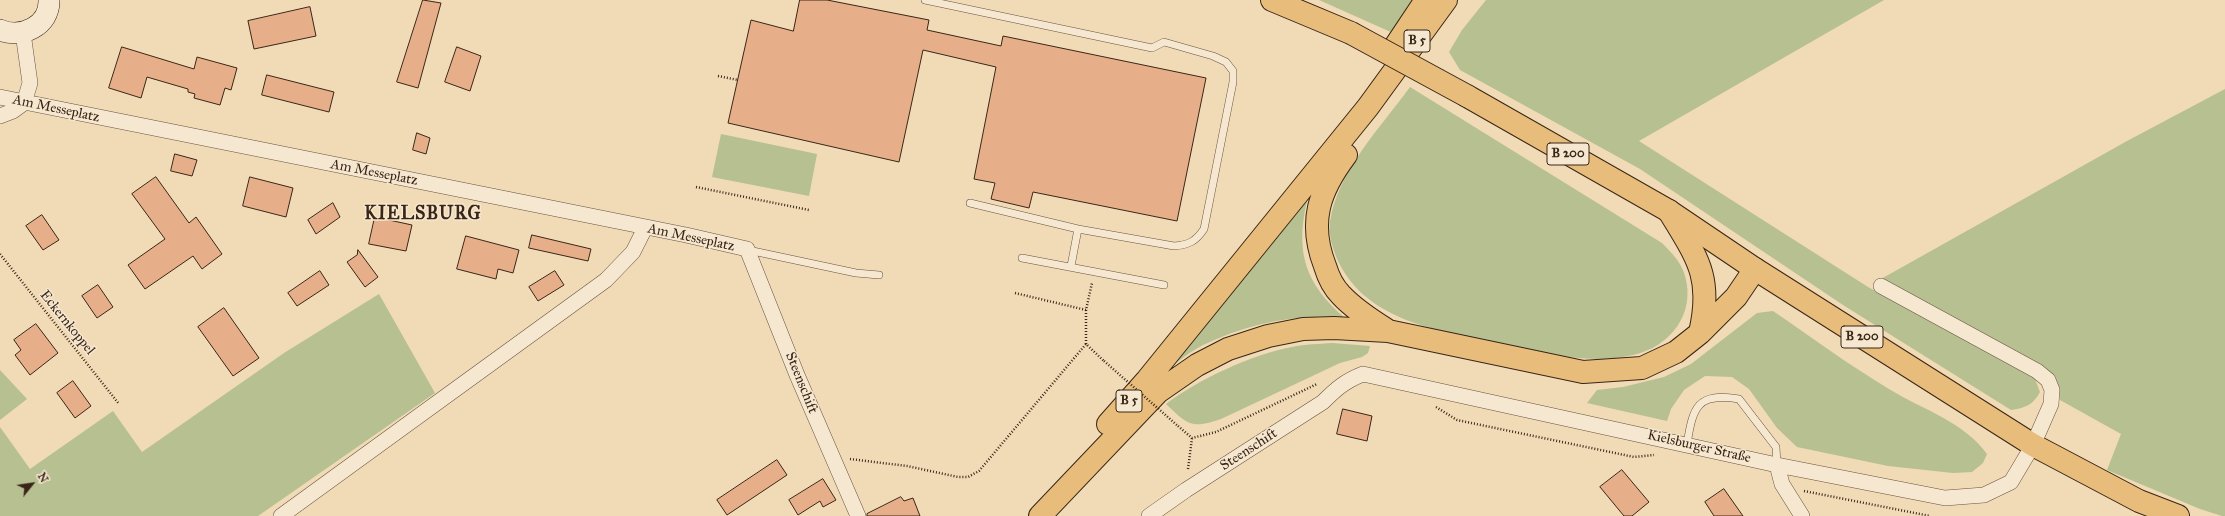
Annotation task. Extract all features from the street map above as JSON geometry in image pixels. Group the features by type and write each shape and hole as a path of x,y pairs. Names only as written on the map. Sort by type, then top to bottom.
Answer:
{"main road":[{"path":"0,30 8,33 23,33 35,27 44,17 49,0"},
{"name":"B 200","path":"1272,0 1351,33 1467,96 1669,212 1755,269 2033,445 2139,501 2178,516"},
{"path":"1368,107 1372,79 1426,0"},
{"name":"B 5","path":"1029,516 1147,380 1368,107 1446,0"},
{"path":"1387,82 1387,100 1332,173 1324,190 1318,212 1316,227 1320,253 1329,278 1340,294 1366,316 1388,331"},
{"path":"1669,212 1702,270 1705,312 1700,333"},
{"path":"1040,516 1158,392 1197,365 1228,349 1254,340 1303,329 1334,328 1388,331 1583,372 1642,368 1676,352 1700,333 1736,297 1755,269"}],"street":[{"path":"0,116 14,111 24,103 30,83 23,33"},
{"name":"Am Messeplatz","path":"0,97 645,228 686,235 747,250"},
{"path":"281,516 606,280 634,252 645,228"},
{"name":"Steenschift","path":"747,250 832,457 858,516"},
{"name":"Kielsburger Straße","path":"1346,381 1363,374 1777,465 1944,498 1984,495 2011,482 2033,445 2051,404 2052,390 2048,380 2037,371 1880,286"},
{"name":"Steenschift","path":"1149,516 1186,490 1323,402 1338,386 1346,381"},
{"path":"1777,465 1782,484 1802,516"}],"lane":[{"path":"925,0 1152,48 1164,42 1213,56 1226,62 1233,71 1233,82 1204,229 1197,240 1186,245 1174,246 1078,229 970,203"},
{"path":"1072,266 1078,229"},
{"path":"747,250 856,273 879,275"},
{"path":"1022,258 1072,266 1164,285"},
{"path":"1687,444 1691,418 1698,405 1710,399 1724,397 1739,399 1776,446 1777,465"}],"path":[{"path":"718,76 738,80"},
{"path":"696,187 809,210"},
{"name":"Eckernkoppel","path":"0,254 119,404"},
{"path":"832,457 907,466 958,477 968,477 979,471 1086,344 1086,310 1095,271"},
{"path":"1015,293 1086,310"},
{"path":"1086,344 1192,438"},
{"path":"1192,438 1216,432 1331,378 1346,381"},
{"path":"1186,490 1192,438"}],"green space":[{"path":"1319,0 1417,0 1393,33"},
{"path":"1486,0 1884,0 1639,141 1868,287 2022,369 2035,379 2040,392 2028,405 2011,410 1843,305 1640,169 1460,70 1449,52 1462,30"},
{"path":"1410,87 1662,243 1679,262 1684,271 1687,290 1687,303 1683,316 1669,337 1646,351 1616,358 1582,358 1549,354 1430,328 1386,311 1367,298 1351,282 1338,261 1330,237 1330,222 1334,203 1341,185 1351,168 1374,134"},
{"path":"2225,89 2225,516 2222,516 2200,509 2107,470 2121,434 2060,400 2059,387 2055,376 1881,279 2127,141"},
{"path":"721,134 817,154 809,196 712,177"},
{"path":"1307,201 1302,236 1306,266 1320,293 1345,318 1308,317 1290,319 1237,331 1203,345 1168,369"},
{"path":"379,294 435,393 258,516 0,516 0,427 30,469 113,411 142,452 284,353"},
{"path":"1773,311 1874,380 1954,424 1977,443 1987,454 1983,463 1972,472 1953,473 1888,466 1797,447 1777,428 1749,389 1732,377 1705,376 1684,390 1671,409 1667,421 1587,403 1597,390 1623,387 1664,377 1691,364 1757,313"},
{"path":"1332,343 1370,346 1368,353 1362,357 1340,363 1221,419 1211,422 1196,424 1185,421 1166,404 1209,377 1260,355 1297,346"},
{"path":"0,370 27,399 0,420"}],"building":[{"path":"423,0 441,3 418,88 397,82"},
{"path":"800,0 827,0 929,20 927,30 1001,46 1003,36 1206,78 1177,221 1033,192 1029,208 991,199 995,183 974,179 996,67 923,50 899,162 728,123 751,20 793,31"},
{"path":"310,7 316,36 254,49 248,21"},
{"path":"122,47 194,69 197,57 237,68 231,90 225,88 220,105 194,98 195,94 188,92 188,89 147,77 141,98 109,88"},
{"path":"457,47 481,56 470,91 445,82"},
{"path":"267,75 334,92 329,112 262,95"},
{"path":"417,133 430,138 426,154 413,150"},
{"path":"175,154 197,160 192,176 171,171"},
{"path":"156,177 189,223 196,217 222,254 202,269 193,256 145,289 128,265 165,239 132,194"},
{"path":"250,177 293,188 286,217 243,206"},
{"path":"333,203 340,217 316,234 308,220"},
{"path":"42,215 59,240 43,250 26,226"},
{"path":"375,217 412,225 406,251 369,244"},
{"path":"532,235 591,249 588,261 529,248"},
{"path":"466,236 519,250 513,273 498,269 496,279 457,269"},
{"path":"358,250 378,277 365,287 347,262 357,255"},
{"path":"320,271 329,285 297,306 288,293"},
{"path":"555,271 564,285 538,301 529,287"},
{"path":"98,285 113,307 97,318 82,296"},
{"path":"224,308 259,358 233,376 198,327"},
{"path":"36,324 58,353 30,375 15,355 21,350 14,340"},
{"path":"73,381 91,406 75,418 57,393"},
{"path":"1343,409 1372,416 1367,441 1337,434"},
{"path":"777,460 787,475 727,515 717,500"},
{"path":"1622,470 1649,502 1632,516 1624,516 1600,487"},
{"path":"823,479 836,500 823,507 820,501 798,515 789,500"},
{"path":"1724,489 1743,516 1714,516 1705,502"},
{"path":"901,497 904,501 913,498 920,516 867,516 867,514"}],"district":[{"name":"KIELSBURG","path":"423,215"}]}
